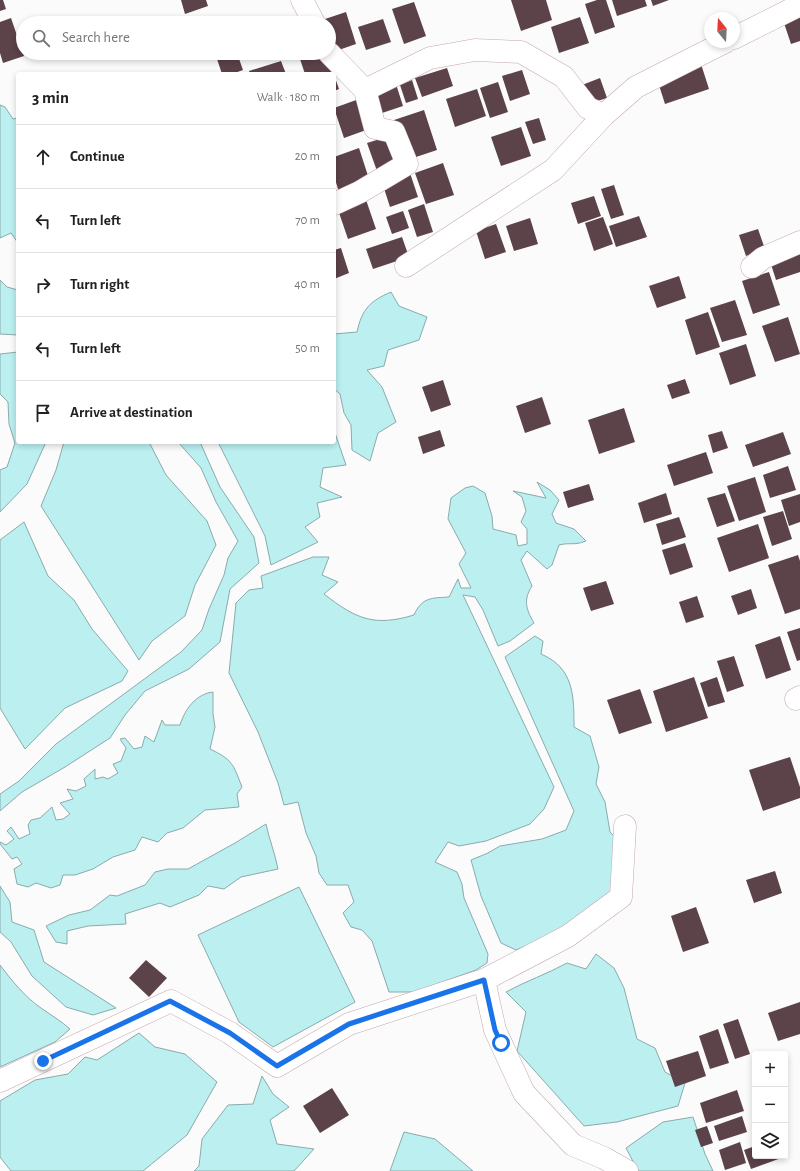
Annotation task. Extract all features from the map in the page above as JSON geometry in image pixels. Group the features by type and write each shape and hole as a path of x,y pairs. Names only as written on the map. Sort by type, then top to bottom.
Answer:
{"street":[{"path":"302,0 310,16"},
{"path":"740,35 800,5"},
{"path":"406,266 553,170 604,115 636,87 713,48"},
{"path":"365,90 430,58 475,50 521,52 564,77 588,108 604,115"},
{"path":"336,60 365,90 375,128 394,132 407,164 360,192 336,203"},
{"path":"752,267 763,258 800,242"},
{"path":"0,1081 170,1001 230,1033 277,1066 349,1024 484,980 568,936 621,897 625,826"},
{"path":"484,980 495,1030 524,1093 573,1145 604,1158 627,1171"}],"water":[{"path":"0,105 5,107 13,119 16,118 16,240 11,233 0,238"},
{"path":"0,280 7,287 16,289 16,335 0,334"},
{"path":"391,292 399,306 427,317 419,340 388,350 384,366 367,370 382,387 396,422 378,433 370,461 352,450 351,425 344,413 340,394 336,391 336,334 357,332 364,312 378,299"},
{"path":"16,352 16,444 45,444 27,484 0,512 0,470 7,467 15,443 9,424 8,402 0,394 0,354"},
{"path":"336,436 346,465 323,468 320,487 342,497 317,503 320,517 305,527 318,542 271,565 265,536 219,444 336,444"},
{"path":"63,444 150,444 166,475 207,521 216,545 195,585 185,616 152,641 139,660 41,506 56,470"},
{"path":"180,444 201,444 220,487 254,537 259,563 230,589 220,642 189,669 145,691 125,715 110,738 22,792 0,811 0,794 19,781 56,744 181,652 202,630 209,609 224,575 228,558 238,541 216,502 201,468"},
{"path":"537,482 550,490 559,500 552,514 556,523 574,529 586,541 559,545 552,565 547,569 527,551 521,560 532,586 527,596 527,609 534,623 510,641 498,646 483,610 475,597 463,595 554,787 544,809 530,824 486,841 459,846 448,842 435,862 457,872 462,884 464,898 488,954 487,963 476,970 414,992 389,992 372,941 362,930 351,927 343,913 354,902 348,885 327,885 319,873 316,856 306,833 298,802 284,805 278,783 258,732 229,673 236,603 249,590 263,588 261,576 313,557 329,557 322,575 338,582 324,594 335,603 356,615 376,620 400,619 414,615 420,605 424,602 433,598 449,597 458,579 461,588 471,588 459,564 466,553 448,519 451,498 465,488 473,486 485,493 492,516 493,529 516,535 518,546 527,544 527,529 521,522 526,511 522,497 513,491 546,498"},
{"path":"24,522 48,576 74,600 92,629 128,671 122,681 65,708 25,749 0,708 0,540"},
{"path":"535,636 543,641 541,654 552,660 560,667 570,684 574,727 590,736 599,767 596,784 605,802 610,832 622,844 610,895 567,929 516,950 501,943 481,896 471,860 500,846 542,839 566,830 574,811 505,657"},
{"path":"213,692 213,714 215,727 210,749 223,756 234,768 242,787 237,794 239,807 205,810 183,828 167,833 158,842 142,837 135,850 113,857 93,869 75,875 63,875 60,885 51,888 36,883 28,887 17,884 14,869 22,864 17,857 12,859 0,844 0,842 6,845 14,839 7,831 11,827 19,839 30,834 28,825 31,820 40,818 52,807 56,820 63,819 70,814 60,803 73,799 67,789 76,791 86,786 84,779 95,769 95,779 103,777 108,779 118,773 113,764 121,761 126,748 120,739 125,738 134,749 142,747 145,736 154,742 162,720 165,725 180,725 188,708 196,699 207,693"},
{"path":"266,824 278,869 241,877 224,889 208,886 199,895 170,907 160,903 125,914 126,924 88,926 67,931 67,944 56,942 46,926 69,915 90,910 110,895 117,896 145,885 155,872 168,869 188,869"},
{"path":"0,886 10,902 12,922 34,930 44,962 116,1008 93,1015 66,1007 32,976 11,942 0,932"},
{"path":"299,887 355,1002 273,1047 239,1022 198,935"},
{"path":"596,954 614,968 624,988 637,1039 655,1048 665,1072 685,1083 678,1106 617,1122 584,1126 517,1051 526,1012 506,992 567,963 586,969"},
{"path":"0,965 24,994 35,1004 70,1029 55,1042 0,1067"},
{"path":"139,1033 155,1047 185,1054 217,1082 187,1135 143,1171 11,1171 0,1157 0,1101 35,1080 68,1074 85,1057 97,1060"},
{"path":"262,1076 273,1094 289,1107 270,1120 277,1144 314,1149 294,1171 194,1171 199,1166 202,1139 228,1105 253,1104"},
{"path":"693,1117 705,1154 713,1171 638,1171 626,1148 663,1122"},
{"path":"404,1132 435,1139 473,1171 390,1171"}],"building":[{"path":"0,0 3,0 6,9 0,11"},
{"path":"181,0 206,0 208,6 185,14"},
{"path":"511,0 546,0 552,20 521,31"},
{"path":"597,0 606,0 615,27 595,34 585,4"},
{"path":"612,0 645,0 647,6 617,16"},
{"path":"651,0 669,0 653,6"},
{"path":"414,2 426,36 404,44 392,9"},
{"path":"800,11 800,41 791,44 782,17"},
{"path":"346,12 356,44 336,51 336,16 334,16"},
{"path":"580,17 589,43 559,53 551,27"},
{"path":"11,18 16,33 16,59 3,63 0,53 0,22"},
{"path":"383,19 391,42 366,50 358,27"},
{"path":"217,60 239,60 243,70 238,72 221,72"},
{"path":"300,60 329,60 333,72 304,72"},
{"path":"281,61 285,72 249,72"},
{"path":"701,64 709,89 665,104 657,79"},
{"path":"447,68 453,86 422,97 415,78"},
{"path":"522,70 530,94 510,101 502,76"},
{"path":"600,78 607,98 588,104 582,85"},
{"path":"412,80 418,99 406,103 400,85"},
{"path":"336,81 339,89 336,90"},
{"path":"395,81 403,106 379,114 371,89"},
{"path":"498,82 508,112 490,118 480,88"},
{"path":"477,89 486,116 455,127 446,99"},
{"path":"359,99 369,129 344,138 336,114 336,107"},
{"path":"424,110 437,150 407,160 394,120"},
{"path":"539,118 546,140 533,144 525,122"},
{"path":"521,127 531,156 501,166 491,137"},
{"path":"393,135 402,162 377,171 367,143"},
{"path":"359,148 370,182 339,192 336,182 336,156"},
{"path":"443,163 454,195 426,204 415,173"},
{"path":"409,170 418,197 390,207 381,179"},
{"path":"614,185 624,215 611,219 601,189"},
{"path":"364,194 376,229 348,239 336,204"},
{"path":"594,196 601,216 578,224 571,203"},
{"path":"424,204 433,232 417,237 408,210"},
{"path":"403,211 409,228 392,234 386,217"},
{"path":"639,216 647,237 616,247 609,226"},
{"path":"603,217 613,244 594,251 585,223"},
{"path":"530,218 538,244 514,251 506,226"},
{"path":"496,224 506,252 485,259 476,231"},
{"path":"758,229 765,249 746,256 739,235"},
{"path":"402,237 409,257 373,269 366,249"},
{"path":"341,248 349,273 336,278 336,249"},
{"path":"800,248 800,272 776,280 769,258"},
{"path":"769,272 780,305 753,314 742,281"},
{"path":"679,276 686,298 657,308 649,286"},
{"path":"735,300 747,335 722,342 710,308"},
{"path":"708,312 720,347 696,355 685,320"},
{"path":"788,317 800,354 775,362 762,326"},
{"path":"746,344 756,376 730,385 719,353"},
{"path":"685,379 690,393 672,399 667,385"},
{"path":"443,380 451,405 431,412 422,387"},
{"path":"542,397 551,424 525,433 516,406"},
{"path":"624,408 635,442 599,454 588,420"},
{"path":"440,430 445,446 423,454 418,437"},
{"path":"722,431 728,448 713,453 708,435"},
{"path":"783,432 791,454 753,467 745,445"},
{"path":"706,452 713,473 674,486 667,465"},
{"path":"788,466 796,490 770,498 763,475"},
{"path":"755,477 766,512 739,521 727,486"},
{"path":"589,484 594,500 568,508 563,492"},
{"path":"666,493 672,514 644,523 638,503"},
{"path":"725,493 735,521 717,527 707,498"},
{"path":"800,494 800,522 789,526 781,500"},
{"path":"783,511 792,539 772,546 763,517"},
{"path":"679,517 686,537 662,545 656,524"},
{"path":"758,524 769,558 729,572 717,538"},
{"path":"685,543 693,567 670,575 662,550"},
{"path":"798,555 800,561 800,609 785,614 768,565"},
{"path":"606,581 614,604 591,611 583,588"},
{"path":"751,589 757,608 738,615 731,596"},
{"path":"697,596 704,617 686,623 679,602"},
{"path":"800,628 800,660 797,661 787,632"},
{"path":"780,636 791,670 766,679 755,645"},
{"path":"734,656 744,686 727,692 717,661"},
{"path":"694,677 708,718 666,732 653,691"},
{"path":"717,677 725,702 708,707 700,683"},
{"path":"640,689 652,723 619,734 607,700"},
{"path":"790,757 800,787 800,798 763,811 749,770"},
{"path":"775,871 782,893 754,903 746,880"},
{"path":"696,907 709,943 683,952 671,916"},
{"path":"146,960 167,978 149,997 129,978"},
{"path":"800,1002 800,1034 778,1041 768,1013"},
{"path":"738,1019 750,1054 735,1059 723,1024"},
{"path":"718,1029 729,1063 710,1069 699,1036"},
{"path":"698,1051 706,1076 675,1087 666,1061"},
{"path":"332,1088 349,1115 320,1133 303,1106"},
{"path":"737,1090 744,1111 706,1123 700,1103"},
{"path":"742,1116 747,1132 719,1141 714,1126"},
{"path":"707,1126 713,1143 701,1147 695,1130"},
{"path":"740,1142 746,1163 725,1170 719,1150"},
{"path":"752,1147 752,1159 778,1159 751,1169 744,1150"}],"route":[{"path":"43,1061 170,1001 230,1033 277,1066 291,1056 349,1024 484,980 495,1030 501,1043"}]}
